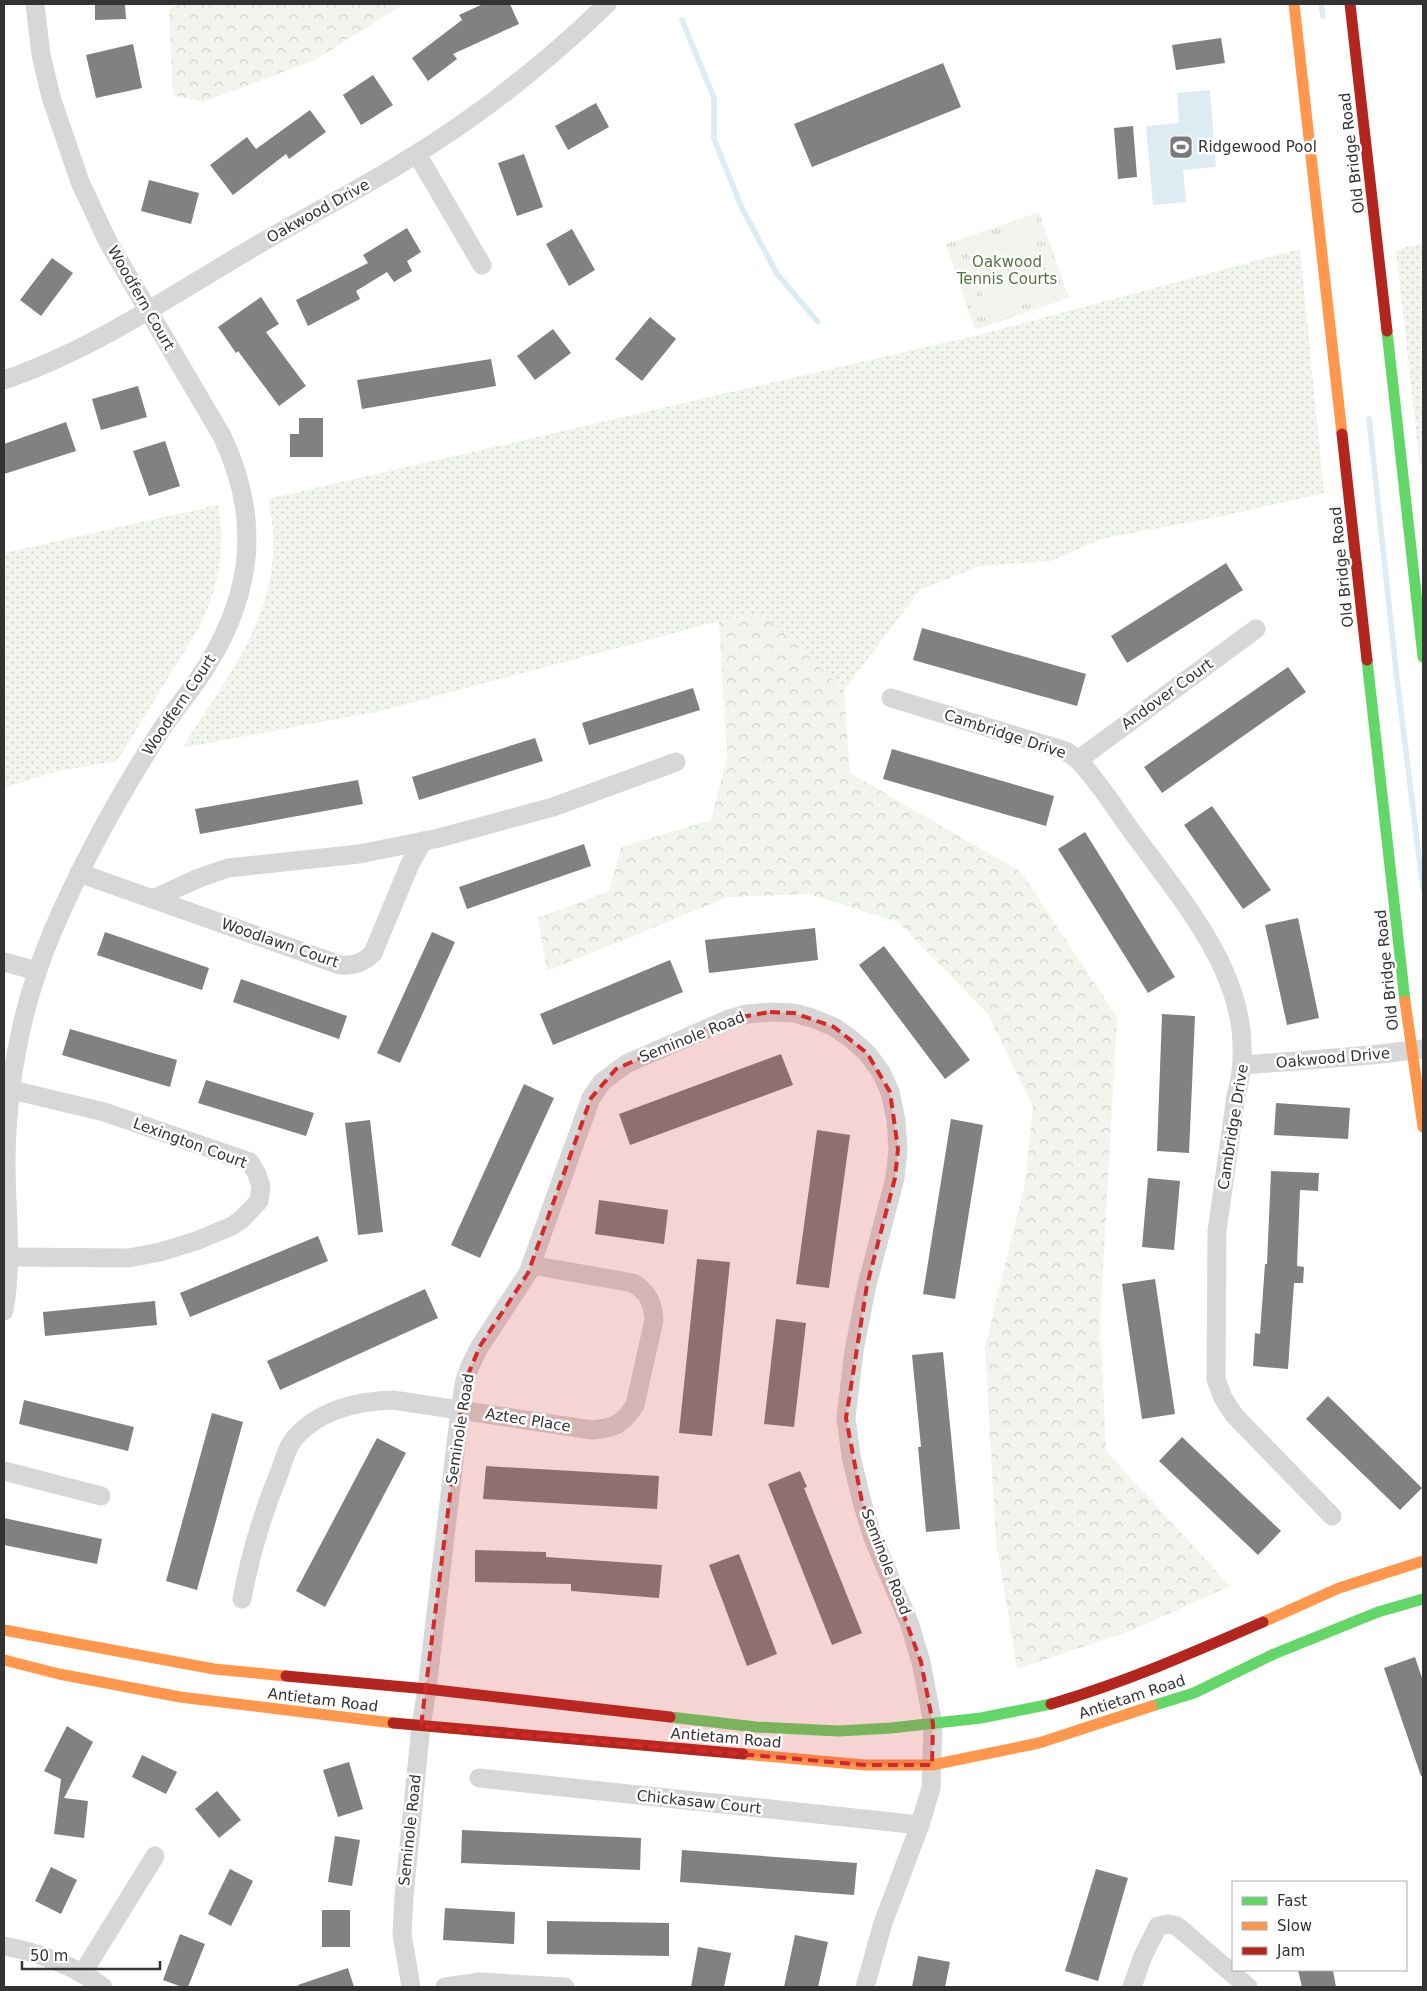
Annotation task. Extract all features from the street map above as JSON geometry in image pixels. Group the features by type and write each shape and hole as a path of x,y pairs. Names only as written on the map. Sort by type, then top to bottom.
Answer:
{"street":[{"name":"Woodfern Court","path":"4,1311 10,1257 6,1164 7,1089 26,1008 37,972 54,928 79,873 115,804 155,739 208,665 230,620 242,585 247,548 247,518 243,495 232,458 222,436 108,242 73,165 49,88 41,55 35,4"},
{"name":"Oakwood Drive","path":"4,380 63,356 148,310 417,154 464,123 521,80 607,4"},
{"name":"Old Bridge Road","path":"1294,4 1417,1050 1423,1127"},
{"name":"Old Bridge Road","path":"1350,4 1423,657"},
{"path":"417,154 482,265"},
{"name":"Andover Court","path":"1078,760 1256,628"},
{"name":"Cambridge Drive","path":"891,698 1066,752 1078,760 1187,905 1206,934 1222,964 1235,1003 1243,1044 1243,1065 1236,1096 1217,1231 1216,1379 1223,1398 1234,1416 1332,1516"},
{"path":"153,899 228,868 359,854 423,841 553,807 676,762"},
{"name":"Woodlawn Court","path":"79,873 340,965 352,966 365,961 373,953 410,864 423,841"},
{"path":"4,962 37,972"},
{"name":"Seminole Road","path":"411,1987 402,1934 404,1896 421,1726 427,1690 460,1410 464,1384 470,1366 480,1346 507,1306 531,1264 591,1098 602,1082 616,1070 729,1019 747,1014 770,1012 812,1018 834,1027 850,1038 867,1053 882,1072 890,1092 896,1120 898,1149 896,1178 867,1285 854,1351 846,1418 851,1456 873,1538 909,1622 921,1662 933,1724 932,1765 931,1788 920,1825 883,1924 865,1987"},
{"name":"Oakwood Drive","path":"1243,1065 1417,1050"},
{"name":"Lexington Court","path":"7,1089 104,1112 250,1162 257,1174 261,1187 260,1201 237,1222 196,1241 160,1252 129,1258 10,1257"},
{"name":"Aztec Place","path":"242,1599 260,1524 291,1443 307,1427 326,1414 347,1405 370,1400 393,1400 592,1430 608,1429 620,1424 628,1417 635,1405 654,1320 654,1308 649,1297 641,1288 633,1283 531,1264"},
{"path":"4,1471 101,1496"},
{"name":"Antietam Road","path":"4,1630 214,1669 427,1690 787,1730 839,1731 933,1724 982,1718 1039,1707 1096,1691 1151,1671 1339,1588 1423,1561"},
{"name":"Antietam Road","path":"4,1660 59,1674 180,1697 421,1726 865,1765 932,1765 1039,1743 1194,1693 1274,1654 1378,1612 1423,1599"},
{"name":"Chickasaw Court","path":"479,1778 920,1825"},
{"path":"82,1974 155,1856"},
{"path":"1132,1987 1143,1956 1158,1926 1168,1924 1177,1926 1248,1987"},
{"path":"4,1946 50,1959 82,1974 103,1987"},
{"path":"445,1987 480,1982 565,1987"}],"highlighted area":[{"path":"770,1012 794,1013 834,1027 867,1053 890,1092 898,1149 895,1178 867,1285 846,1418 862,1502 921,1662 933,1724 932,1765 865,1765 421,1726 464,1384 480,1346 528,1273 591,1098 616,1069 729,1019"}],"green space":[{"path":"181,4 404,4 315,60 203,102 173,95 169,9"},
{"name":"Oakwood Tennis Courts","path":"1039,212 1069,298 975,330 946,244"},
{"path":"1029,226 1038,255 976,276 966,247"},
{"path":"1423,243 1423,465 1420,466 1396,250"},
{"path":"1300,249 1324,493 1222,516 1101,539 1051,561 979,566 920,590 844,690 762,614 719,621 380,711 182,748 238,661 265,601 272,569 273,535 268,499 979,335"},
{"path":"1042,264 1052,293 989,314 979,286"},
{"path":"218,505 221,551 216,580 207,609 201,624 117,761 54,772 4,788 4,553"},
{"path":"763,614 844,690 850,773 1021,872 1117,1017 1100,1323 1106,1451 1230,1586 1130,1631 1017,1669 996,1540 985,1347 1025,1183 1033,1107 988,1014 898,922 809,894 728,897 547,971 538,918 609,891 621,847 711,820 727,757 719,621"}],"shaded area":[{"name":"Ridgewood Pool","path":"1210,90 1216,167 1183,170 1186,202 1153,205 1146,126 1179,123 1177,93"}],"building":[{"path":"95,4 125,4 126,19 95,20"},
{"path":"483,4 510,4 519,24 453,54 457,59 428,81 412,58 462,20 459,15"},
{"path":"1221,38 1225,63 1176,70 1172,45"},
{"path":"133,44 142,88 96,98 86,55"},
{"path":"943,63 961,107 812,167 794,124"},
{"path":"373,75 393,105 361,125 343,95"},
{"path":"596,103 609,127 568,150 555,126"},
{"path":"310,110 326,132 289,159 286,154 233,195 210,165 247,137 256,149"},
{"path":"1133,126 1137,177 1118,179 1114,128"},
{"path":"524,154 543,207 517,216 498,163"},
{"path":"149,180 199,193 191,224 141,211"},
{"path":"407,228 421,252 407,261 412,271 394,282 387,272 356,291 360,299 308,326 296,300 368,263 363,255"},
{"path":"572,229 595,270 569,286 546,244"},
{"path":"52,258 73,273 41,316 20,300"},
{"path":"261,297 279,324 266,332 306,386 279,406 238,351 236,353 218,327"},
{"path":"650,317 676,339 642,381 615,359"},
{"path":"553,329 571,353 535,380 517,356"},
{"path":"491,359 496,386 362,409 357,380"},
{"path":"138,386 147,417 101,430 92,399"},
{"path":"299,418 323,418 323,457 290,457 290,434 299,434"},
{"path":"66,422 76,451 4,474 4,444"},
{"path":"165,441 180,486 149,496 133,451"},
{"path":"1226,563 1243,590 1127,663 1111,636"},
{"path":"922,628 1086,674 1077,706 913,660"},
{"path":"1288,667 1306,692 1162,793 1144,767"},
{"path":"693,688 700,710 589,745 582,723"},
{"path":"535,738 543,761 419,800 412,777"},
{"path":"892,749 1054,796 1046,826 883,779"},
{"path":"358,780 363,804 200,834 195,809"},
{"path":"1212,806 1271,890 1243,909 1184,825"},
{"path":"1085,832 1175,977 1148,993 1058,849"},
{"path":"584,844 591,866 467,909 459,887"},
{"path":"1298,918 1319,1018 1287,1025 1265,925"},
{"path":"815,928 818,960 709,973 705,940"},
{"path":"105,932 209,968 202,990 97,955"},
{"path":"432,932 455,942 400,1063 377,1053"},
{"path":"884,946 970,1060 945,1079 859,965"},
{"path":"670,960 683,992 553,1045 540,1014"},
{"path":"241,979 347,1016 339,1039 233,1002"},
{"path":"1162,1014 1195,1016 1189,1153 1157,1151"},
{"path":"70,1029 177,1060 170,1087 62,1055"},
{"path":"781,1054 793,1085 630,1145 619,1114"},
{"path":"206,1080 314,1113 306,1136 198,1103"},
{"path":"524,1084 554,1098 480,1258 451,1245"},
{"path":"1276,1103 1350,1108 1348,1139 1274,1135"},
{"path":"951,1119 983,1125 955,1299 923,1294"},
{"path":"370,1120 383,1232 358,1235 345,1123"},
{"path":"817,1130 850,1135 829,1288 796,1284"},
{"path":"1271,1171 1319,1173 1318,1191 1300,1190 1297,1266 1304,1267 1303,1283 1294,1283 1288,1369 1253,1366 1255,1333 1260,1334 1265,1264 1267,1264"},
{"path":"1148,1178 1180,1181 1174,1250 1142,1247"},
{"path":"599,1200 668,1210 664,1244 595,1234"},
{"path":"318,1236 328,1261 190,1317 180,1293"},
{"path":"697,1259 730,1262 712,1436 679,1433"},
{"path":"1155,1279 1175,1414 1142,1419 1122,1284"},
{"path":"425,1289 438,1318 280,1390 267,1361"},
{"path":"155,1301 157,1325 45,1336 43,1312"},
{"path":"776,1319 806,1323 794,1427 764,1424"},
{"path":"943,1352 960,1529 926,1532 918,1447 921,1447 912,1355"},
{"path":"1328,1396 1422,1488 1400,1510 1306,1419"},
{"path":"24,1400 134,1427 128,1451 19,1424"},
{"path":"212,1413 243,1422 197,1590 166,1581"},
{"path":"1182,1437 1281,1531 1258,1555 1159,1461"},
{"path":"377,1438 406,1453 325,1607 296,1591"},
{"path":"486,1466 659,1476 657,1509 483,1499"},
{"path":"800,1471 807,1487 804,1488 862,1633 832,1645 768,1484"},
{"path":"4,1518 102,1539 97,1564 4,1545"},
{"path":"475,1550 546,1552 546,1557 662,1565 659,1598 571,1591 571,1584 475,1582"},
{"path":"739,1554 777,1654 747,1666 709,1565"},
{"path":"1415,1657 1423,1681 1423,1776 1421,1776 1384,1668"},
{"path":"67,1726 93,1742 64,1798 88,1801 84,1838 54,1834 61,1779 44,1771"},
{"path":"142,1755 177,1772 166,1794 132,1777"},
{"path":"349,1762 363,1809 338,1817 323,1770"},
{"path":"217,1791 241,1820 219,1838 195,1809"},
{"path":"462,1830 641,1838 640,1870 461,1863"},
{"path":"335,1836 360,1840 352,1886 328,1882"},
{"path":"682,1850 857,1863 854,1895 680,1882"},
{"path":"51,1867 77,1880 61,1914 35,1901"},
{"path":"230,1869 253,1881 231,1926 208,1914"},
{"path":"1096,1869 1128,1878 1098,1981 1065,1971"},
{"path":"445,1908 515,1912 514,1944 443,1940"},
{"path":"322,1910 350,1910 350,1947 322,1947"},
{"path":"547,1921 669,1923 669,1956 547,1954"},
{"path":"180,1934 205,1944 188,1987 182,1987 163,1980"},
{"path":"795,1935 828,1942 818,1987 784,1987"},
{"path":"698,1947 731,1953 724,1987 691,1987"},
{"path":"918,1956 950,1962 945,1987 912,1987"},
{"path":"348,1968 354,1987 298,1987 298,1985"},
{"path":"1298,1971 1333,1971 1336,1987 1302,1987"}],"waterway":[{"path":"1321,4 1323,16"},
{"path":"682,20 714,98 714,139 742,208 777,274 818,322"},
{"path":"1369,419 1397,679 1423,889"}],"traffic: fast":[{"path":"1387,331 1423,657"},
{"path":"1367,660 1405,1001"},
{"path":"1152,1706 1194,1693 1274,1654 1378,1612 1423,1599"},
{"path":"670,1717 756,1727 839,1731 891,1728 981,1718 1051,1704"}],"traffic: slow":[{"path":"1294,4 1342,434"},
{"path":"1405,1001 1423,1127"},
{"path":"1263,1622 1339,1588 1423,1561"},
{"path":"4,1630 214,1669 286,1676"},
{"path":"4,1660 59,1674 180,1697 393,1723"},
{"path":"743,1754 865,1765 932,1765 1039,1743 1152,1706"}],"traffic: jam":[{"path":"1350,4 1387,331"},
{"path":"1342,434 1367,660"},
{"path":"1051,1704 1132,1677 1263,1622"},
{"path":"286,1676 427,1689 670,1717"},
{"path":"393,1723 743,1754"}],"place":[{"name":"Ridgewood Pool","path":"1181,147"}]}
